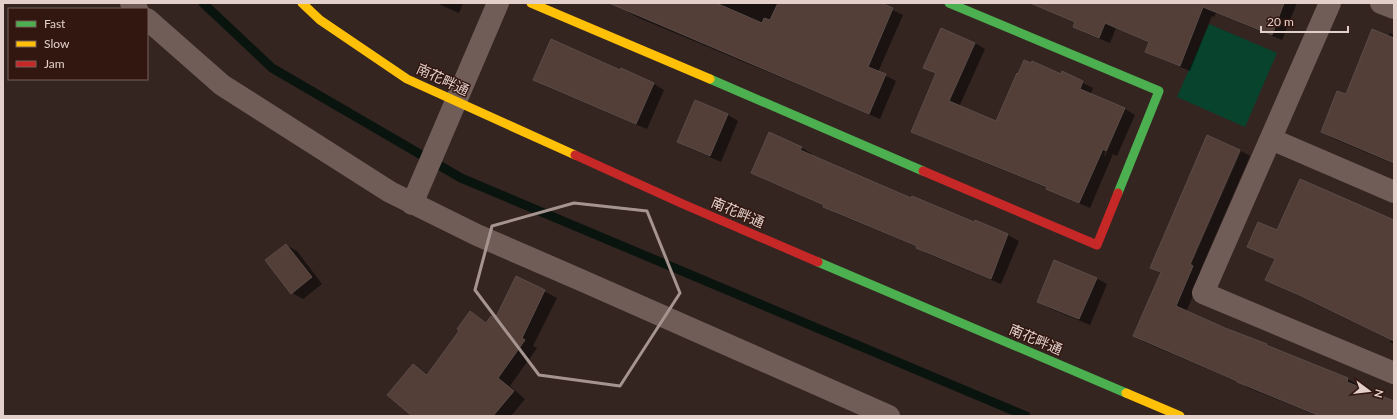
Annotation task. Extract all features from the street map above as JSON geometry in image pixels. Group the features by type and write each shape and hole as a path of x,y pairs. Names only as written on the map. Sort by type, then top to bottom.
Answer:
{"street":[{"name":"南花畔通","path":"302,3 320,20 407,79 683,204 1180,416"},
{"path":"412,204 498,3"},
{"path":"531,3 1097,245 1159,91 949,3"},
{"path":"1330,3 1203,293 1394,373"},
{"path":"1382,3 1394,8"},
{"path":"148,20 222,85 390,192 412,204 477,236 583,281 889,416"},
{"path":"1271,139 1394,192"}],"highlighted area":[{"path":"574,203 647,211 680,293 620,386 539,375 475,290 492,226"}],"green space":[{"path":"1209,24 1277,53 1245,127 1177,97"}],"building":[{"path":"609,3 716,3 762,23 764,18 770,20 778,3 881,3 893,8 868,67 886,74 869,114"},
{"path":"1030,3 1284,3 1272,35 1203,7 1180,66 1145,52 1149,42 1105,23 1099,38 1073,27 1075,22"},
{"path":"941,28 975,43 949,101 996,121 1024,60 1031,63 1032,61 1061,74 1062,71 1083,81 1080,89 1125,108 1106,151 1103,149 1079,203 1046,189 1047,187 911,132 936,73 923,68"},
{"path":"1372,29 1394,38 1394,163 1321,132 1337,91 1346,94"},
{"path":"551,39 620,70 621,68 654,83 636,124 533,80"},
{"path":"695,100 728,114 710,156 677,142"},
{"path":"769,132 802,147 800,150 911,198 912,196 974,222 975,220 1008,234 991,279 823,207 824,205 751,173"},
{"path":"1207,135 1240,150 1190,264 1193,266 1176,306 1225,328 1348,378 1347,382 1394,401 1394,416 1320,416 1237,382 1133,336 1161,272 1150,268"},
{"path":"1300,179 1394,220 1394,341 1265,280 1275,259 1247,247 1258,222 1277,230"},
{"path":"286,244 312,277 291,294 265,260"},
{"path":"1054,260 1097,278 1079,319 1037,302"},
{"path":"516,276 545,290 522,338 525,340 498,378 514,391 493,416 412,416 387,395 413,364 427,375 459,331 457,329 470,311 486,323 491,316 495,319"}],"waterway":[{"path":"203,3 272,68 461,178 1026,416"}],"traffic: fast":[{"path":"949,3 1159,91 1118,193"},
{"path":"710,79 923,171"},
{"path":"818,262 1126,393"}],"traffic: slow":[{"path":"302,3 320,20 407,79 575,155"},
{"path":"531,3 710,79"},
{"path":"1126,393 1180,416"}],"traffic: jam":[{"path":"575,155 683,204 818,262"},
{"path":"923,171 1097,245 1118,193"}]}
